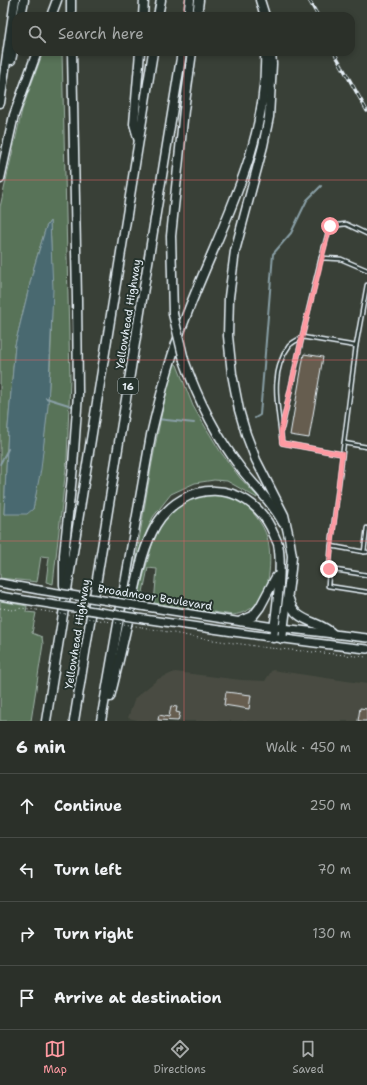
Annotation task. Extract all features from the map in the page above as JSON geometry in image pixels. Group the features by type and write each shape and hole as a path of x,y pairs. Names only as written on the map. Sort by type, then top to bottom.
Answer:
{"highway":[{"path":"13,12 15,0"},
{"path":"22,12 24,0"},
{"path":"52,12 57,0"},
{"path":"71,0 71,12"},
{"path":"143,12 144,0"},
{"path":"159,12 161,0"},
{"path":"188,12 190,0"},
{"path":"198,12 199,0"},
{"path":"259,0 260,12"},
{"path":"259,0 264,12"},
{"path":"0,104 12,21"},
{"path":"0,108 12,56"},
{"path":"0,179 14,114 36,56"},
{"path":"63,616 64,555 73,466 78,394 72,56"},
{"path":"139,141 134,124 140,56"},
{"name":"Yellowhead Highway","path":"46,721 152,56"},
{"name":"Yellowhead Highway","path":"74,721 181,56"},
{"path":"191,56 170,236 173,314 184,360 204,411 242,469 269,500 280,517 289,537"},
{"path":"102,721 151,435 162,390 184,320 243,178 254,142 260,114 265,56"},
{"path":"271,56 269,116 263,146 235,251 229,297 228,336 232,374 240,416 256,460 284,514 289,537 292,556 282,639"},
{"path":"102,721 116,673 141,560 156,524 170,508 182,498 200,492 215,490 229,492 246,500 256,507 266,518 278,544 279,571 272,638"},
{"path":"241,621 253,616 260,607 279,571"},
{"path":"288,593 291,608 297,614 306,620 328,629 333,634"}],"main road":[{"name":"Broadmoor Boulevard","path":"0,583 274,627 367,638"},
{"name":"Broadmoor Boulevard","path":"0,596 272,638 338,647 367,649"}],"lane":[{"path":"281,431 302,337 330,226 346,224 367,234"},
{"path":"321,258 341,259 367,270"},
{"path":"367,285 356,346 342,454 331,546 328,586 367,592"},
{"path":"342,454 282,443 276,395 280,360 290,345 302,337 356,346"},
{"path":"344,443 367,447"},
{"path":"331,546 365,552 367,528"},
{"path":"329,569 367,575"}],"path":[{"path":"0,608 13,610 22,608 37,610 200,638 269,648 367,657"}],"shaded area":[{"path":"272,670 367,684 367,721 142,721 128,718 135,698 158,679 175,672 241,680 265,681"}],"green space":[{"path":"42,56 62,56 70,378 67,459 53,584 46,582 49,557 41,556 37,582 0,578 0,207 22,110","holes":["50,221 52,293 48,401 33,509 4,514 8,427 15,345 34,267 46,227"]},
{"path":"174,363 177,365 193,406 220,451 240,478 257,496 257,498 227,481 214,480 195,483 171,494 153,517 142,542 137,565 135,566 147,489"},
{"path":"213,493 232,497 242,502 250,509 263,527 269,544 270,561 266,589 258,603 240,614 233,615 154,603 157,569 148,568 142,597 138,596 152,545 160,525 169,513 191,498"},
{"path":"0,601 27,606 26,612 36,613 32,633 42,637 43,644 31,721 0,721"}],"water":[{"path":"50,221 53,289 48,406 41,469 33,509 27,514 4,514 8,427 15,345 34,267 46,227"}],"building":[{"path":"304,354 323,357 309,438 290,435"},
{"path":"226,692 251,695 249,709 224,705"},
{"path":"171,706 177,707 176,712 180,713 178,721 158,720 159,715 169,717"},
{"path":"360,708 367,709 367,721 358,721"}],"waterway":[{"path":"255,418 260,415 273,254 291,233 307,200 321,186"},
{"path":"46,398 72,406"},
{"path":"157,419 194,423"},
{"path":"0,464 8,449"}],"railway":[{"path":"309,0 316,12"},
{"path":"336,56 367,111"}],"route":[{"path":"329,569 342,454 282,443 281,431 302,337 330,226"}]}
